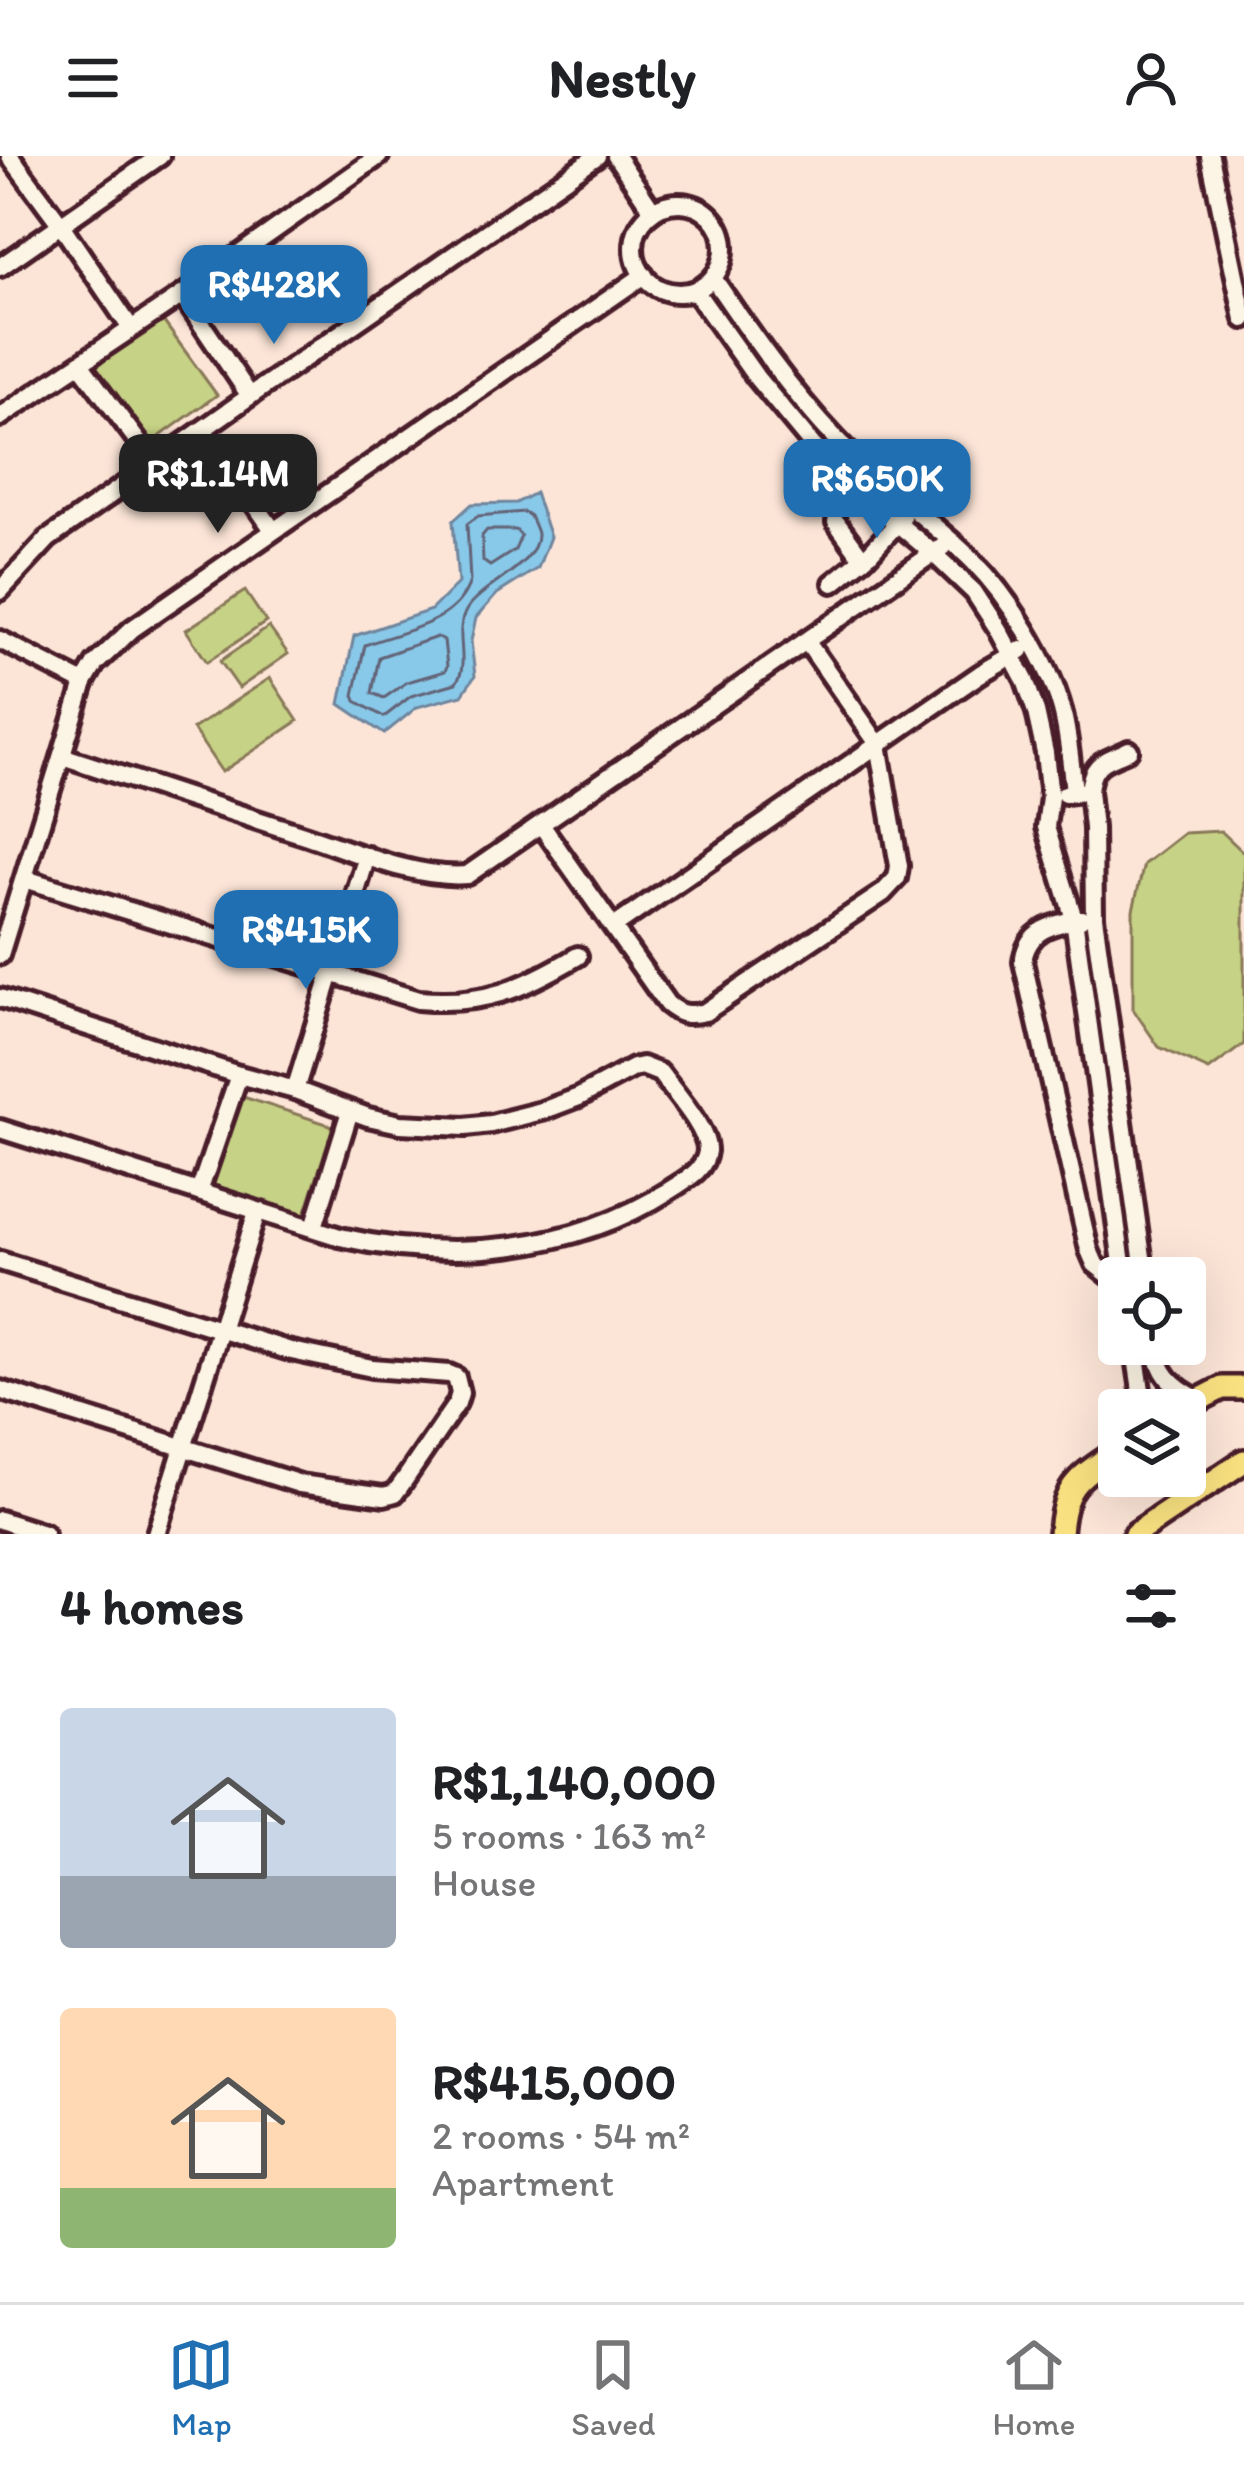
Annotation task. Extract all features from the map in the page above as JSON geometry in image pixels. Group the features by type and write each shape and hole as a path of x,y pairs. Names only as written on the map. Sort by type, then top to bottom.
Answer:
{"main road":[{"path":"1206,1396 1222,1388 1244,1388"},
{"path":"1135,1534 1244,1461"},
{"path":"1061,1533 1063,1504 1086,1472 1098,1464"}],"street":[{"path":"10,156 130,327"},
{"path":"0,266 160,156"},
{"path":"0,417 379,156"},
{"path":"0,591 48,539 597,156"},
{"path":"616,156 653,211"},
{"path":"1210,156 1244,320"},
{"path":"681,203 707,213 717,224 724,251 713,278 681,293 654,285 644,275 634,248 643,221 653,211 681,203"},
{"path":"0,955 84,682 95,664 132,629 644,275"},
{"path":"713,278 770,362 837,440 993,584 1052,680 1093,827 1094,917 1142,1257"},
{"path":"695,290 788,417 854,487 974,592 1025,680 1036,712 1050,797 1046,826 1074,920 1118,1257"},
{"path":"182,295 250,396"},
{"path":"80,364 154,463"},
{"path":"203,430 273,530"},
{"path":"832,583 862,559 910,507"},
{"path":"836,521 862,559"},
{"path":"62,756 367,856 450,876 467,875 951,541"},
{"path":"0,640 84,682"},
{"path":"542,826 667,1004 679,1013 705,1012 883,893 897,878 898,866 878,744 807,642"},
{"path":"615,926 1032,644"},
{"path":"1050,797 1081,791 1095,766 1129,750"},
{"path":"295,1090 367,856"},
{"path":"25,879 418,1000 446,1003 510,992 578,956"},
{"path":"1094,917 1035,934 1024,950 1023,962 1089,1250 1098,1266"},
{"path":"0,998 350,1111 416,1126 465,1127 542,1112 642,1066 660,1073 698,1126 707,1151 695,1173 634,1210 580,1231 522,1245 422,1250 362,1242 257,1212 0,1129"},
{"path":"200,1192 238,1075"},
{"path":"314,1227 350,1111"},
{"path":"156,1534 257,1212"},
{"path":"0,1261 334,1362 449,1374 456,1377 460,1393 395,1493 385,1496 300,1484 0,1390"},
{"path":"0,1520 44,1534"}],"green space":[{"path":"161,318 217,395 148,445 93,368"},
{"path":"245,591 266,622 207,662 186,630"},
{"path":"269,627 288,654 239,688 220,661"},
{"path":"270,678 298,721 222,772 193,729"},
{"path":"1221,831 1244,853 1244,1044 1209,1070 1159,1047 1133,1009 1133,910 1144,864 1184,833"},
{"path":"237,1095 333,1126 302,1224 205,1194"}],"water":[{"path":"535,493 550,537 538,568 497,594 476,618 471,641 475,676 462,695 417,707 384,734 340,704 354,636 431,610 458,583 453,521 472,504 516,503"}]}
